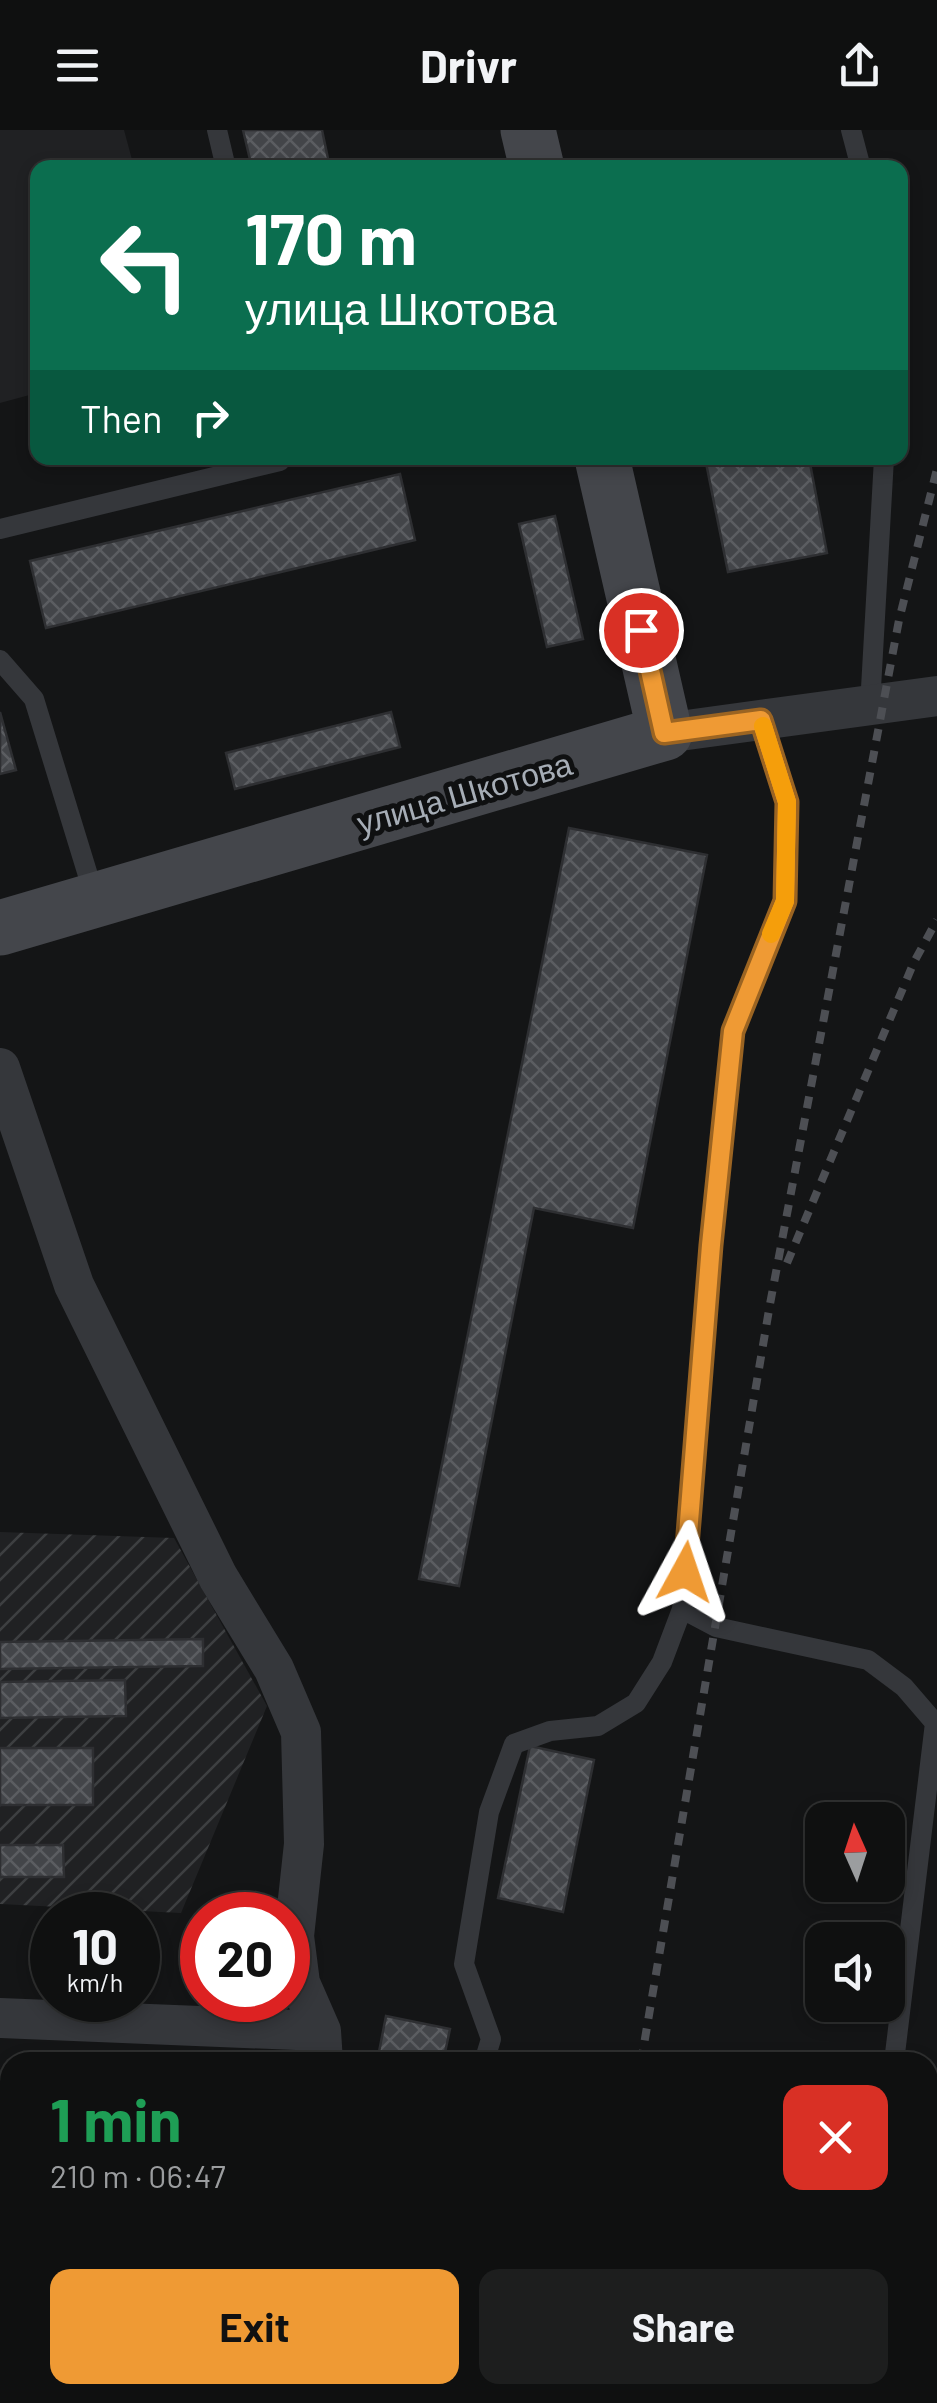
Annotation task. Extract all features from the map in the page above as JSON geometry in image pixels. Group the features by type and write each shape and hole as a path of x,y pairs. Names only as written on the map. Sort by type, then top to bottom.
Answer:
{"street":[{"path":"528,130 535,160"},
{"path":"604,465 664,733"},
{"name":"улица Шкотова","path":"0,928 664,733 937,696"},
{"path":"0,1068 74,1286 218,1577 274,1670 301,1732 304,1844 294,1936 300,1983 322,2047 0,2018"}],"lane":[{"path":"217,130 224,160"},
{"path":"851,130 858,160"},
{"path":"0,529 264,465"},
{"path":"870,706 883,465"},
{"path":"2,663 34,699 96,900"},
{"path":"487,2052 490,2039 464,1964 489,1812 514,1744 550,1732 598,1726 636,1702 662,1662 682,1609 711,1245 733,1031 785,901 787,802 761,720"},
{"path":"682,1609 716,1626 868,1660 904,1687 935,1722 895,2052"}],"shaded area":[{"path":"0,130 124,130 132,160 30,160 30,395 0,403"},
{"path":"0,1532 174,1538 267,1706 190,1892 180,1892 180,1913 160,1912 160,1892 30,1892 30,1905 0,1904"}],"building":[{"path":"243,130 322,130 328,160 250,160"},
{"path":"706,465 810,465 827,553 728,572"},
{"path":"400,474 415,540 46,628 30,561"},
{"path":"555,516 583,639 547,647 519,524"},
{"path":"0,712 16,770 0,774"},
{"path":"391,712 400,747 235,789 226,753"},
{"path":"569,828 707,855 633,1228 534,1208 459,1586 419,1579"},
{"path":"203,1639 203,1666 0,1669 0,1642"},
{"path":"125,1680 126,1716 0,1718 0,1682"},
{"path":"530,1746 594,1760 563,1912 498,1898"},
{"path":"0,1748 93,1748 93,1805 0,1805"},
{"path":"0,1845 63,1845 64,1877 0,1877"},
{"path":"386,2016 450,2029 445,2052 379,2052"}],"railway":[{"path":"643,2052 770,1304 899,620 937,469"},
{"path":"787,1263 914,962 937,920"}],"slow traffic":[{"path":"763,726 787,802 785,901 771,934"}],"route":[{"path":"641,630 664,733 761,720 787,802 785,901 733,1031 711,1245 685,1572"}]}
